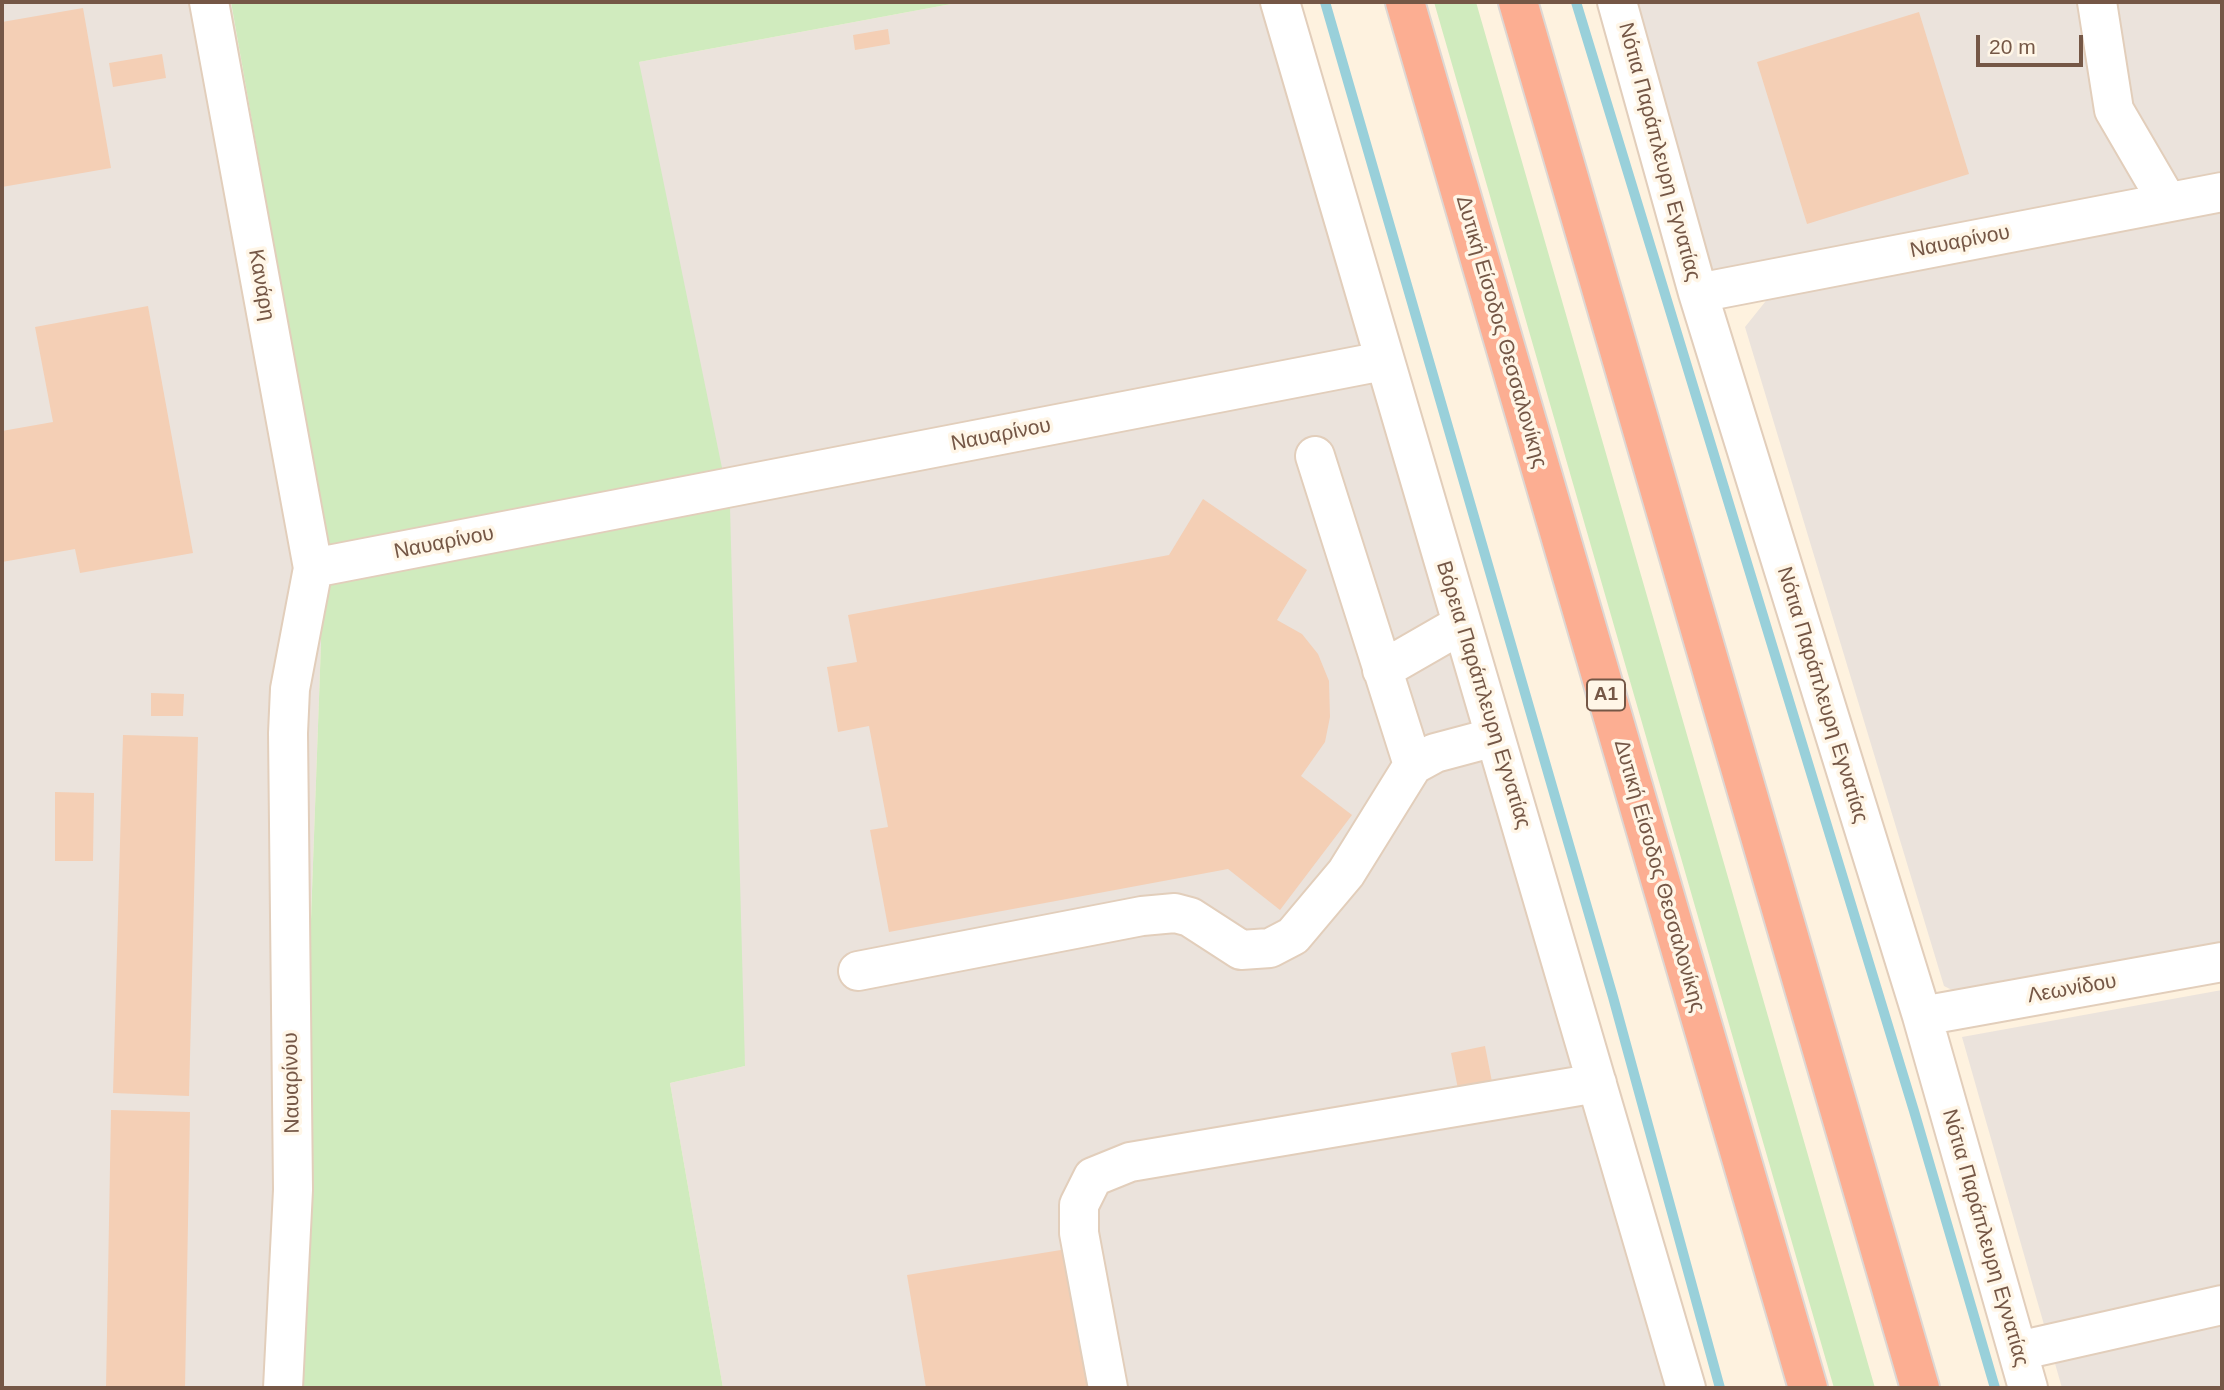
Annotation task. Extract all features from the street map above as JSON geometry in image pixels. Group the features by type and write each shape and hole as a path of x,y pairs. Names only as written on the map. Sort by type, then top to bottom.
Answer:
{"highway":[{"name":"Δυτική Είσοδος Θεσσαλονίκης","path":"1405,2 1808,1388"},
{"path":"1518,2 1920,1388"}],"street":[{"name":"Κανάρη","path":"209,2 313,568"},
{"name":"Βόρεια Παράπλευρη Εγνατίας","path":"1280,2 1686,1388"},
{"name":"Νότια Παράπλευρη Εγνατίας","path":"1617,2 1698,293 1922,1016 2028,1388"},
{"path":"2097,2 2115,110 2167,201"},
{"name":"Ναυαρίνου","path":"1698,293 2222,192"},
{"name":"Ναυαρίνου","path":"283,1388 293,1190 288,722 290,689 313,568 1383,361"},
{"path":"1315,456 1413,765"},
{"path":"1382,670 1462,624"},
{"path":"858,971 1142,916 1175,913 1190,917 1241,950 1269,948 1293,936 1346,873 1413,765 1435,753 1495,737"},
{"name":"Λεωνίδου","path":"1922,1016 2222,962"},
{"path":"1108,1388 1079,1233 1079,1205 1093,1177 1130,1162 1597,1083"},
{"path":"2018,1351 2222,1305"}],"shaded area":[{"path":"2,2 231,2 316,484 321,643 294,1388 2,1388"},
{"path":"962,2 1269,2 1669,1388 723,1388 670,1083 745,1066 639,62"},
{"path":"1617,2 2222,2 2222,197 1698,293"},
{"path":"2222,211 2222,945 1956,992 1944,986 1745,327 1773,292"},
{"path":"2222,990 2222,1388 2062,1388 1962,1037"}],"green space":[{"path":"231,2 962,2 639,62 730,507 745,1066 670,1083 723,1388 294,1388 321,643 316,484"},
{"path":"1434,2 1476,2 1875,1388 1834,1388"}],"building":[{"path":"83,8 111,168 2,187 2,22"},
{"path":"1919,12 1969,174 1807,224 1757,62"},
{"path":"888,29 890,44 855,50 853,35"},
{"path":"162,54 166,78 113,87 109,63"},
{"path":"148,306 193,553 80,573 75,549 2,562 2,431 53,422 35,327"},
{"path":"1203,499 1307,570 1277,620 1302,634 1318,654 1329,681 1330,717 1325,742 1301,776 1352,815 1280,910 1228,869 889,932 870,830 888,827 869,726 838,732 827,667 857,662 848,615 1169,555"},
{"path":"151,693 184,694 183,716 151,716"},
{"path":"123,735 198,737 189,1096 113,1093"},
{"path":"55,792 94,793 93,861 55,861"},
{"path":"1485,1046 1492,1082 1458,1089 1451,1053"},
{"path":"111,1110 190,1112 185,1388 106,1388"},
{"path":"1067,1249 1091,1388 926,1388 907,1275"}],"waterway":[{"path":"1325,2 1613,997 1720,1388"},
{"path":"1576,2 1914,1111 1995,1388"}]}
